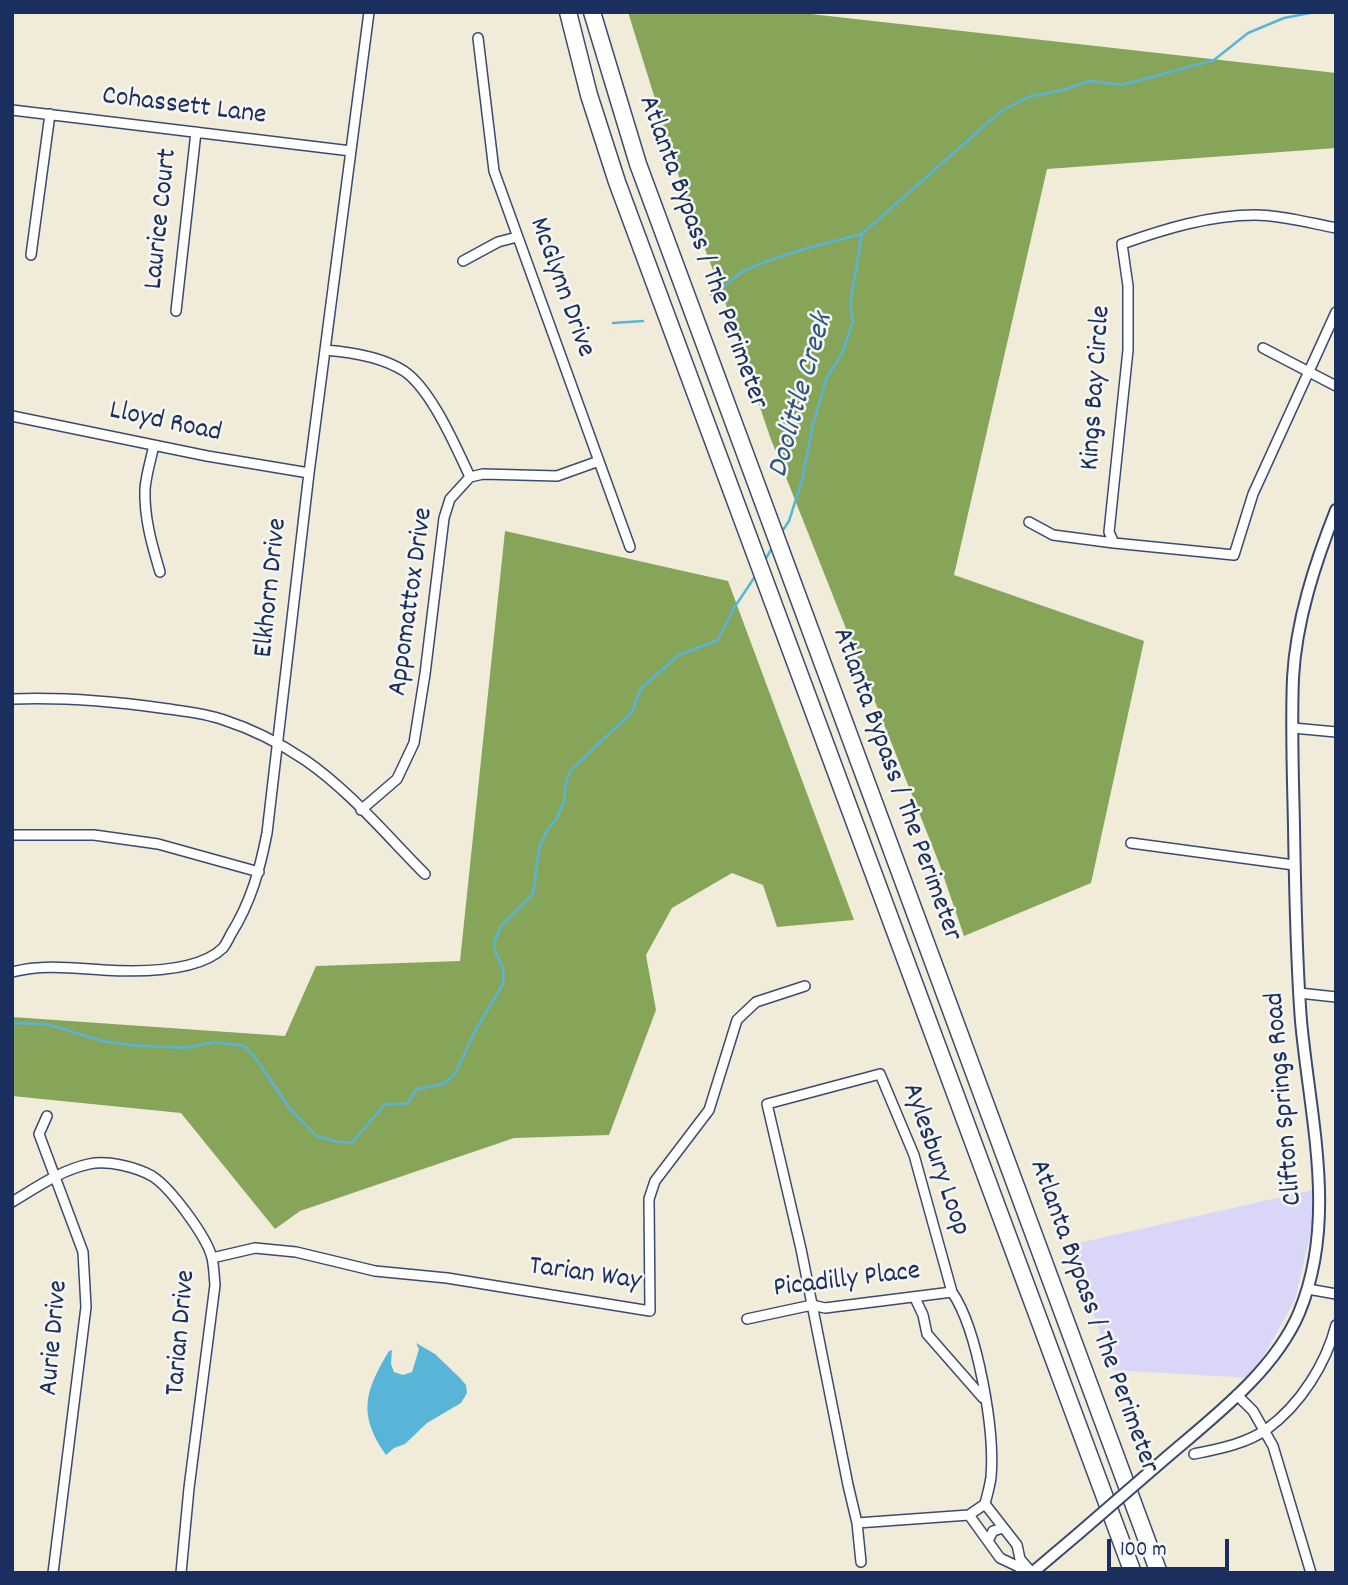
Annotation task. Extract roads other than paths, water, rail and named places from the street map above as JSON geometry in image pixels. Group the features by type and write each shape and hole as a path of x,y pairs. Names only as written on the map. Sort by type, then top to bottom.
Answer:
{"highway":[{"name":"Atlanta Bypass / The Perimeter","path":"568,12 589,95 617,182 1133,1573"},
{"name":"Atlanta Bypass / The Perimeter","path":"592,12 638,164 1159,1573"}],"street":[{"name":"Elkhorn Drive","path":"12,972 48,967 150,971 203,959 222,948 241,918 259,872 267,833 309,473 368,12"},
{"name":"McGlynn Drive","path":"478,38 495,171 630,547"},
{"name":"Cohassett Lane","path":"12,110 351,151"},
{"path":"31,255 50,114"},
{"name":"Laurice Court","path":"176,311 196,132"},
{"name":"Kings Bay Circle","path":"1114,543 1109,532 1128,350 1128,286 1122,244 1156,232 1210,219 1256,215 1336,228"},
{"path":"463,261 482,249 517,237"},
{"path":"1029,522 1053,535 1234,555 1253,494 1336,312"},
{"path":"1263,348 1336,386"},
{"path":"325,349 347,352 392,365 413,379 430,402 470,477 482,474 557,475 599,461"},
{"name":"Lloyd Road","path":"12,416 309,473"},
{"path":"153,445 145,487 146,512 160,572"},
{"name":"Appomattox Drive","path":"361,810 397,779 414,743 444,518 450,499 470,477"},
{"name":"Clifton Springs Road","path":"1032,1573 1237,1395 1262,1369 1281,1343 1297,1317 1308,1289 1317,1249 1320,1187 1299,993 1294,865 1293,676 1303,615 1318,557 1336,510"},
{"path":"12,699 96,700 223,719 278,744 306,761 337,786 425,874"},
{"path":"1293,729 1336,732"},
{"path":"12,835 94,835 145,842 259,872"},
{"path":"1131,843 1294,865"},
{"name":"Tarian Way","path":"212,1258 255,1248 296,1252 375,1271 447,1278 650,1311 649,1199 655,1181 709,1110 737,1020 756,1002 806,986"},
{"path":"1299,993 1336,997"},
{"name":"Aylesbury Loop","path":"862,1562 857,1522 801,1249 767,1104 880,1074 914,1155 952,1292 959,1302 977,1357 985,1400 991,1462 985,1504"},
{"name":"Aurie Drive","path":"47,1116 39,1134 83,1252 86,1307 53,1573"},
{"name":"Tarian Drive","path":"12,1202 55,1177 99,1163 133,1168 154,1177 194,1224 212,1258 215,1285 181,1573"},
{"path":"1308,1289 1336,1294"},
{"name":"Picadilly Place","path":"747,1319 812,1305 825,1308 952,1292"},
{"path":"915,1298 923,1315 927,1334 985,1400"},
{"path":"1194,1454 1242,1441 1266,1430 1305,1391 1329,1346 1336,1325"},
{"path":"1237,1395 1253,1411 1273,1446 1311,1573"},
{"path":"857,1522 969,1515 985,1504 1017,1545 1020,1559 1032,1573"},
{"path":"969,1515 1000,1558 1019,1567 1024,1573"},
{"path":"988,1541 988,1536 995,1529 1003,1528"}],"water":[{"path":"416,1343 435,1354 460,1378 466,1385 467,1393 461,1403 427,1423 405,1444 386,1455 371,1427 368,1415 370,1391 389,1351 392,1350 391,1364 394,1372 403,1375 412,1372 419,1349"}],"waterway":[{"name":"Doolittle Creek","path":"781,533 789,521 802,480 813,424 827,377 842,354 853,321 850,304 862,234 1001,111 1028,97 1063,90 1089,81 1122,85 1214,60 1248,33 1284,18 1315,12"},
{"path":"711,295 741,272 760,264 803,249 862,234"},
{"path":"613,323 643,321"},
{"name":"Doolittle Creek","path":"765,560 772,548"},
{"name":"Doolittle Creek","path":"12,1023 46,1024 103,1041 129,1045 185,1048 215,1042 244,1046 254,1056 290,1109 316,1136 352,1143 385,1104 407,1104 417,1089 444,1084 455,1074 475,1031 503,984 503,967 495,952 494,943 501,926 533,894 539,849 564,801 566,782 571,770 632,712 641,688 679,655 718,640 734,608 756,575"}]}
